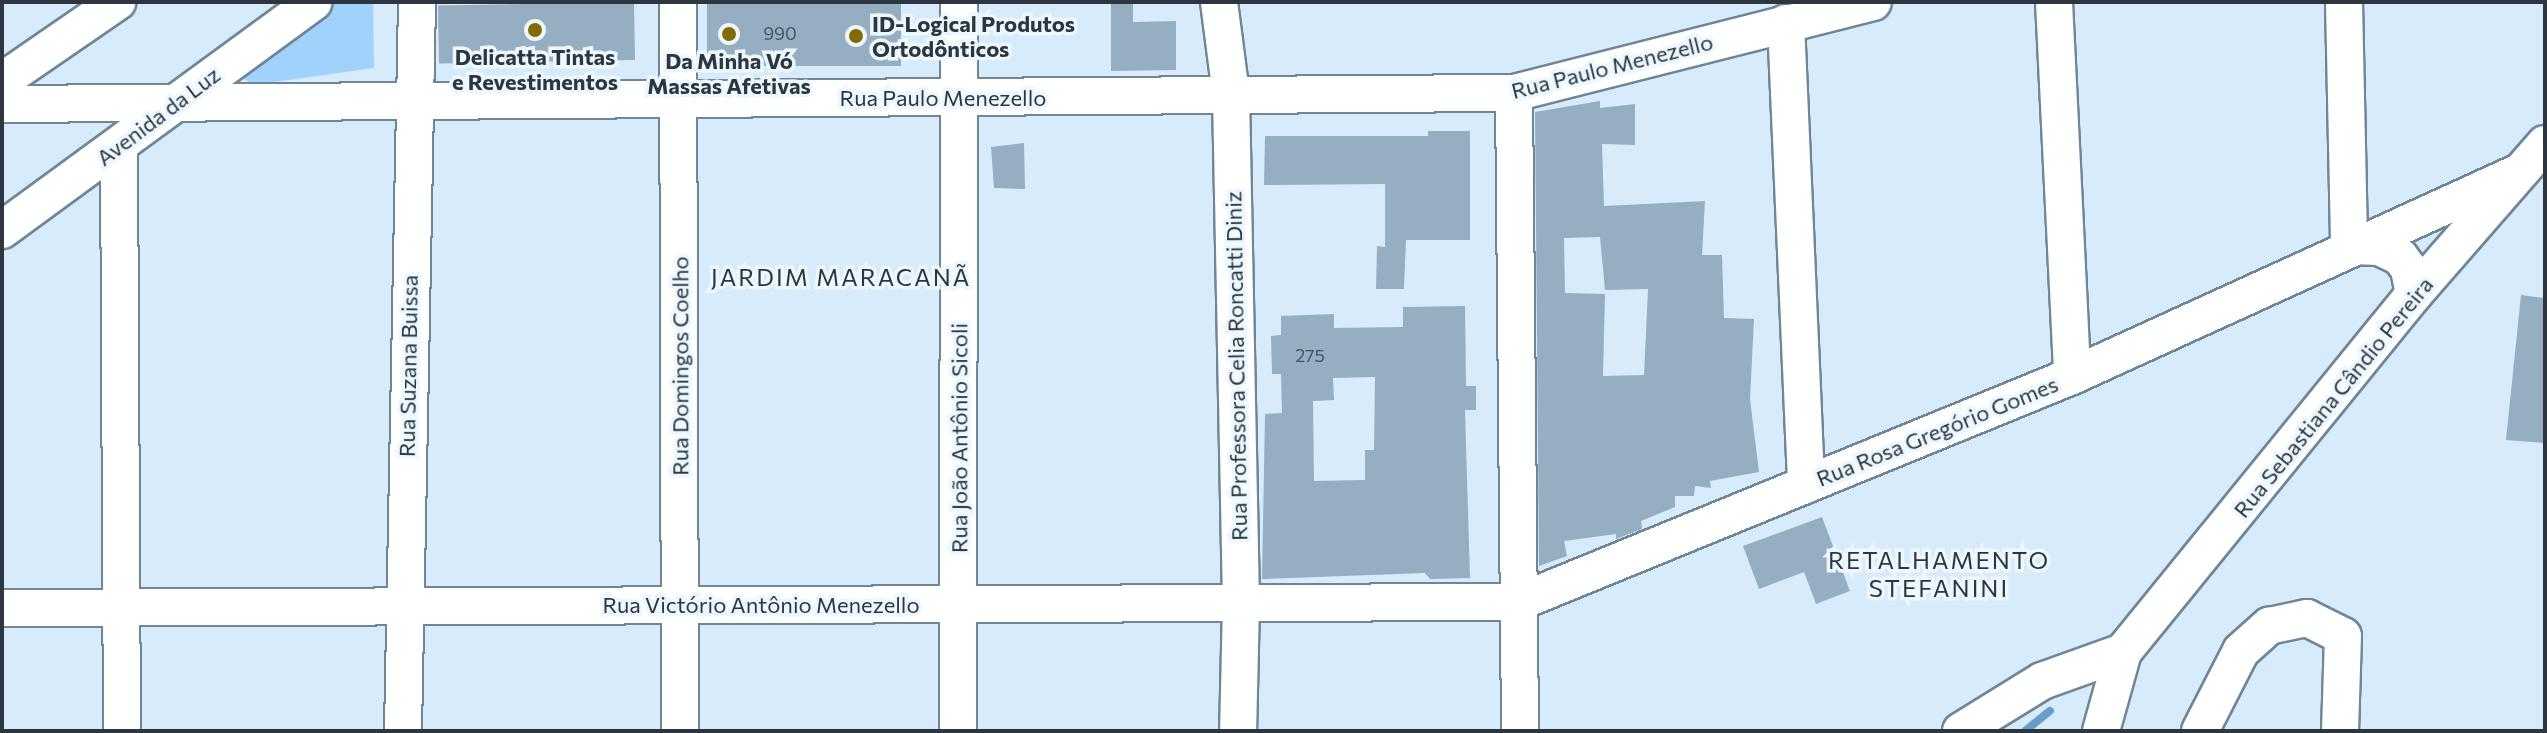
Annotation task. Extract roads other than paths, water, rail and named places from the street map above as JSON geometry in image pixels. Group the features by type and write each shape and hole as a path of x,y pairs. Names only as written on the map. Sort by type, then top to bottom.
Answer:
{"street":[{"path":"2,81 117,2"},
{"name":"Avenida da Luz","path":"2,230 314,2"},
{"name":"Rua Suzana Buissa","path":"403,731 403,606 417,2"},
{"name":"Rua Domingos Coelho","path":"678,2 680,731"},
{"name":"Rua João Antônio Sicoli","path":"958,731 959,2"},
{"name":"Rua Professora Celia Roncatti Diniz","path":"1219,2 1231,95 1241,603 1238,731"},
{"name":"Rua Paulo Menezello","path":"2,104 1514,93 1873,2"},
{"path":"2054,2 2072,376"},
{"path":"2344,2 2349,246 2379,247 2400,257 2409,269 2414,294"},
{"path":"1786,23 1806,485"},
{"path":"1514,93 1520,731"},
{"name":"Rua Sebastiana Cândio Pereira","path":"2123,652 2172,598 2414,294 2545,144"},
{"path":"119,147 122,731"},
{"name":"Rua Rosa Gregório Gomes","path":"1519,602 2072,376 2349,246 2519,172"},
{"name":"Rua Victório Antônio Menezello","path":"2,608 1519,602"},
{"path":"2200,731 2241,651 2269,626 2307,618 2343,636 2340,731"},
{"path":"1961,731 2042,681 2123,652"},
{"path":"2101,731 2123,652"}],"waterway":[{"path":"2025,731 2050,711"}],"place":[{"name":"Delicatta Tintas e Revestimentos","path":"535,30"},
{"name":"Da Minha Vó Massas Afetivas","path":"729,34"},
{"name":"ID-Logical Produtos Ortodônticos","path":"856,36"}],"district":[{"name":"JARDIM MARACANÃ","path":"841,277"},
{"name":"RETALHAMENTO STEFANINI","path":"1939,574"}]}
